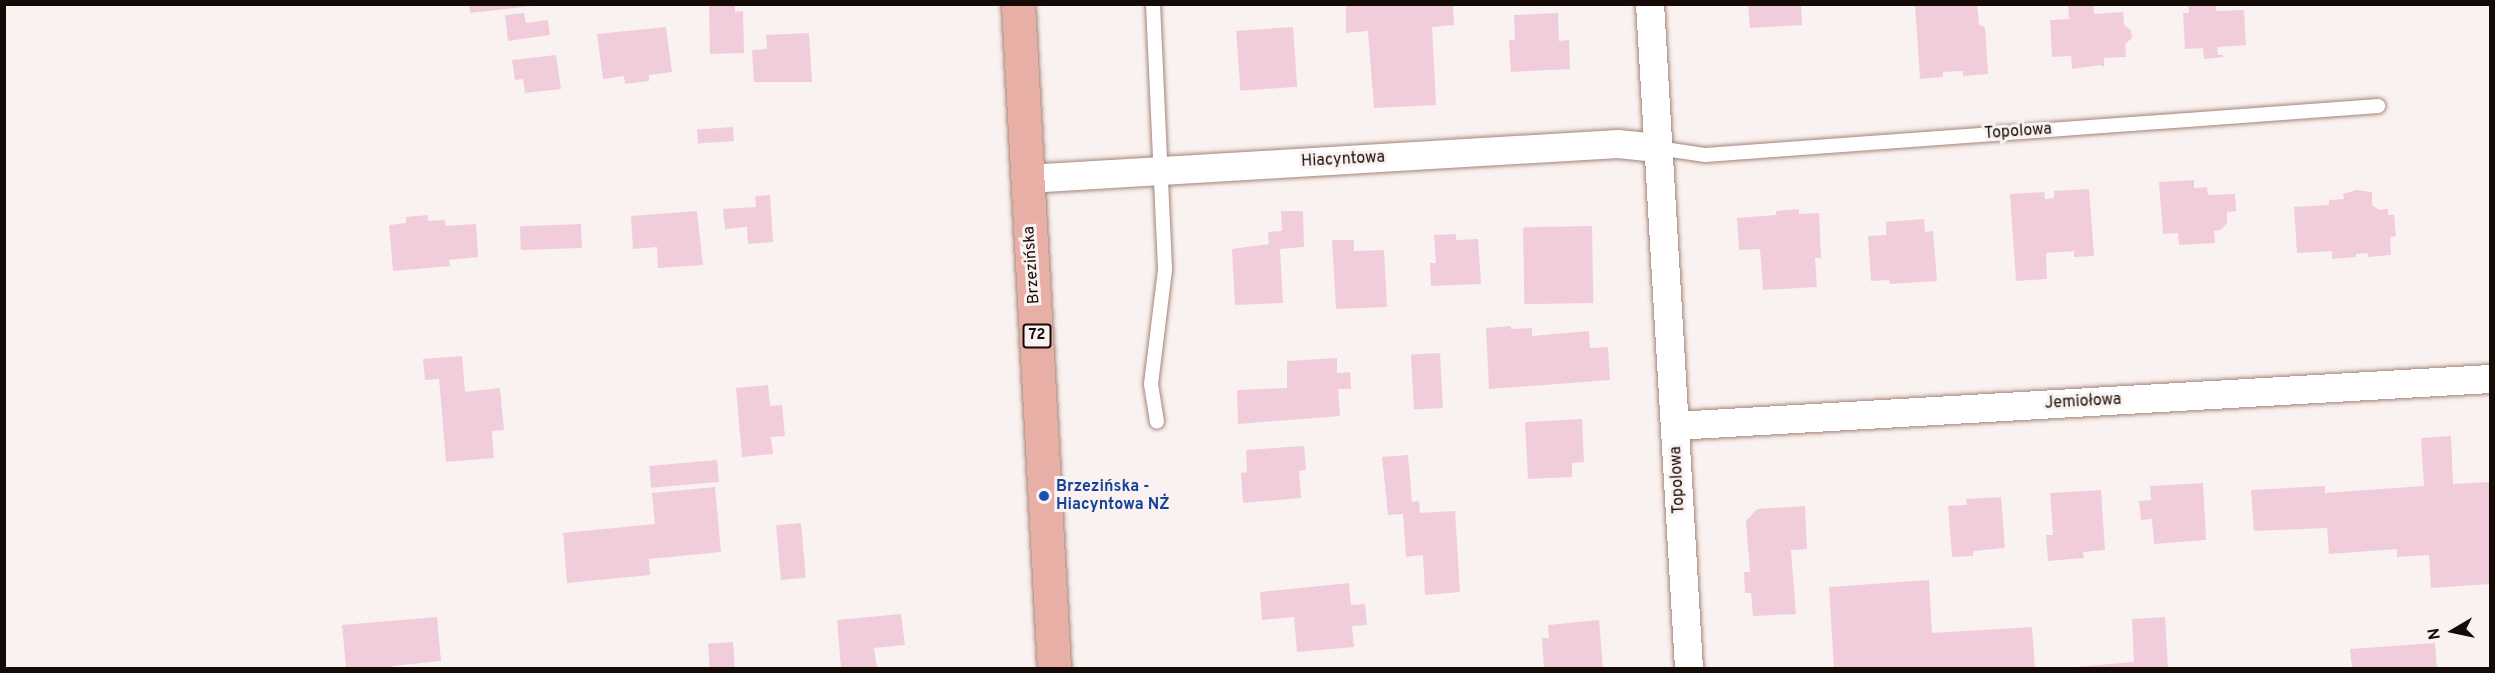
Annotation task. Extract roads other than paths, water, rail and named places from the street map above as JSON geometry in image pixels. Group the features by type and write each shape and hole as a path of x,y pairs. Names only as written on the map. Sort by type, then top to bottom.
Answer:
{"main road":[{"name":"Brzezińska","path":"1018,4 1054,669"}],"street":[{"name":"Topolowa","path":"1650,4 1689,669"},
{"name":"Hiacyntowa","path":"1027,179 1618,144 1658,148"},
{"name":"Jemiołowa","path":"1675,426 2490,379"}],"lane":[{"path":"1153,4 1165,270 1152,374 1157,422"},
{"name":"Topolowa","path":"1658,148 1705,155 2378,106"}],"place":[{"name":"Brzezińska - Hiacyntowa NŻ","path":"1044,496"}]}
